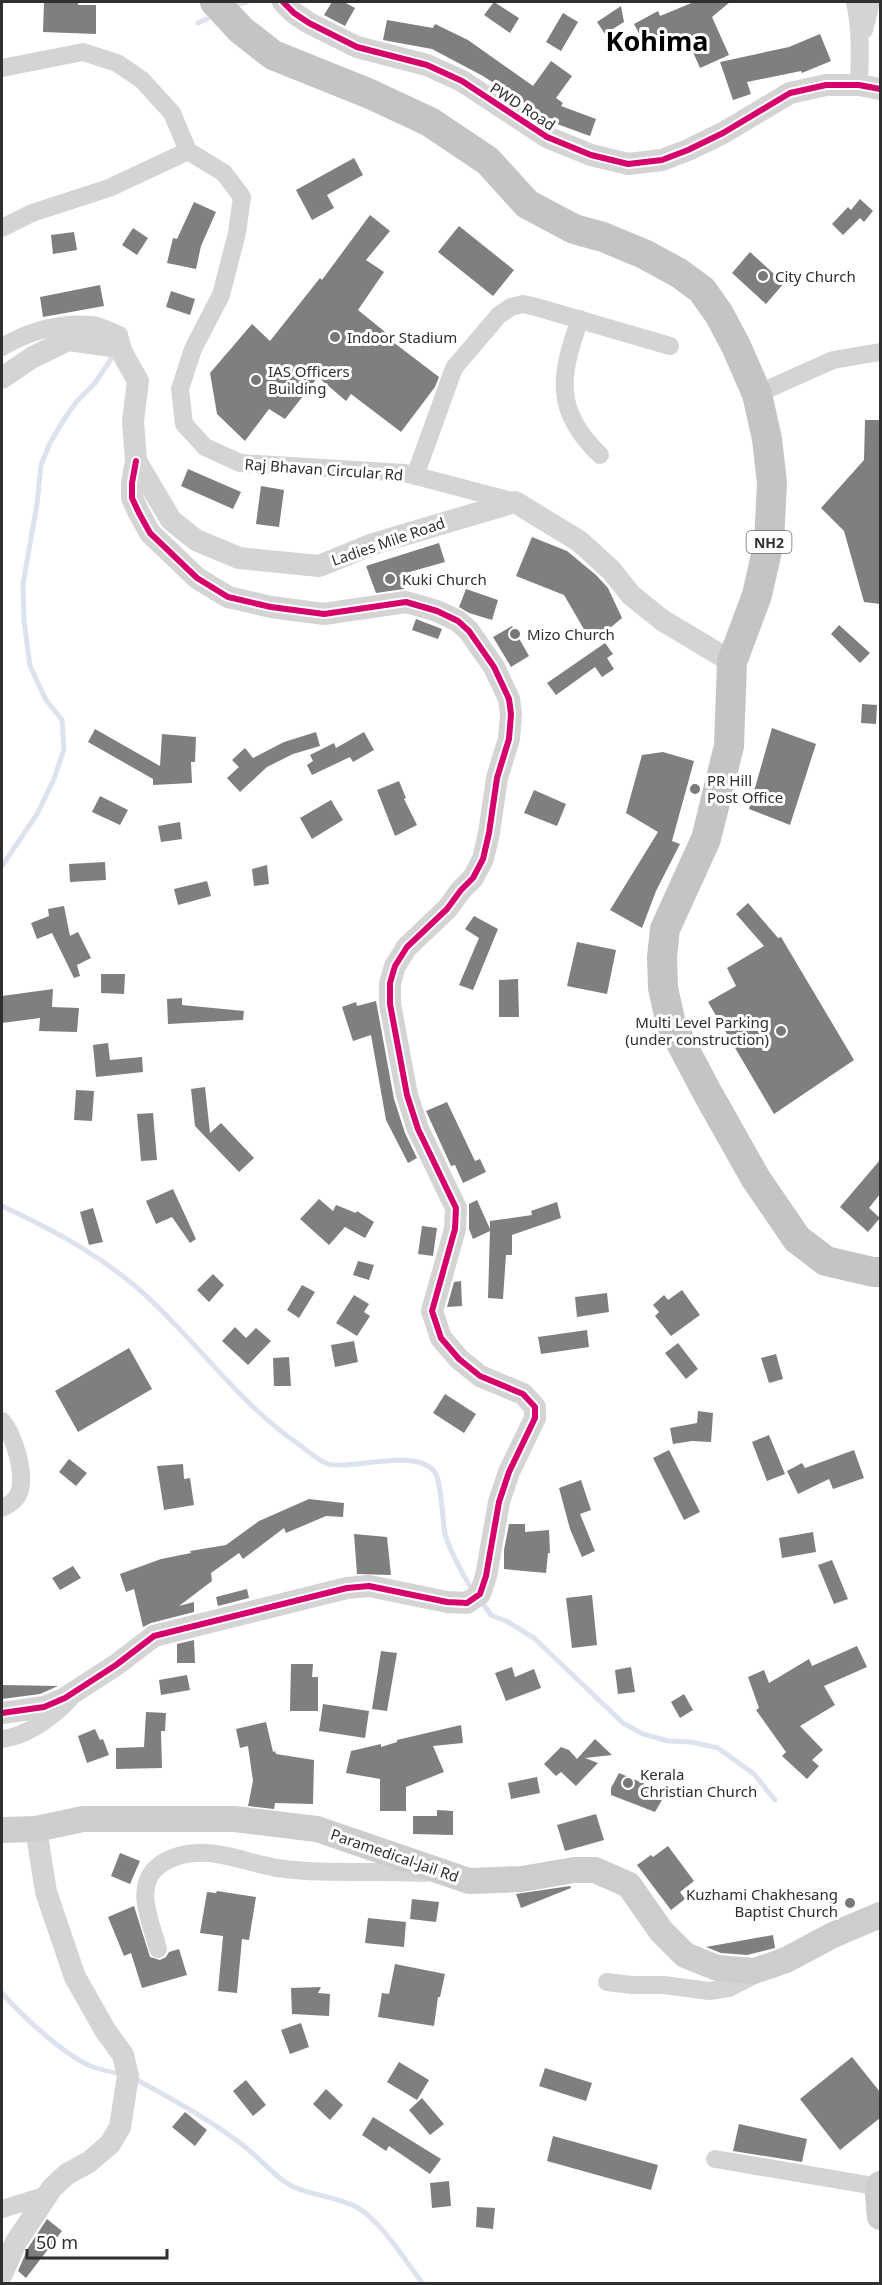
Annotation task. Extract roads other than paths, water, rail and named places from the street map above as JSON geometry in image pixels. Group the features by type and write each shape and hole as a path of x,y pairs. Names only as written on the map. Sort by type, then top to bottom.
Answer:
{"highway":[{"name":"NH2","path":"215,2 241,30 273,55 370,94 430,122 488,161 527,204 574,229 603,237 644,254 679,273 702,290 719,314 757,394 767,439 772,483 769,542 757,596 732,662 729,746 706,839 665,929 662,957 663,988 671,1024 756,1179 797,1239 826,1261 880,1272"}],"main road":[{"name":"Paramedical-Jail Rd","path":"2,1830 36,1829 83,1819 234,1819 317,1829 469,1881 522,1879 574,1870 595,1870 629,1885 661,1931 685,1955 717,1968 754,1971 786,1960 833,1935 880,1915"},
{"path":"880,2185 878,2194 880,2217"}],"street":[{"name":"PWD Road","path":"283,2 309,23 357,47 427,65 462,81 547,137 591,155 628,164 662,160 688,150 723,134 790,93 826,85 870,87"},
{"path":"855,2 860,44 870,87"},
{"path":"860,44 871,2"},
{"path":"2,68 83,52 117,63 142,80 172,113 188,151 109,188 32,213 2,228"},
{"name":"Raj Bhavan Circular Rd","path":"188,151 224,173 242,197 237,233 220,295 193,349 180,388 184,424 205,447 240,463 405,473 516,502"},
{"path":"416,476 454,368 499,315 511,307 523,304 670,346"},
{"path":"580,319 567,355 564,387 567,405 574,423 582,436 600,455"},
{"path":"2,347 20,336 60,325 95,325 119,335 126,359"},
{"path":"2,378 33,357 68,340 119,347 126,359"},
{"path":"757,394 834,360 880,352"},
{"name":"Ladies Mile Road","path":"126,359 138,381 133,421 136,460 171,520 196,540 239,558 319,566 373,544 516,502"},
{"path":"2,1713 44,1707 85,1685 154,1636 347,1588 369,1586 447,1602 467,1603 480,1594 486,1576 499,1502 508,1472 535,1418 535,1407 523,1394 480,1376 459,1359 441,1338 432,1311 455,1229 456,1208 417,1130 407,1095 390,1004 390,983 395,966 407,947 447,909 473,878 483,859 497,778 509,739 511,714 509,699 494,667 469,631 458,621 437,611 406,602 324,614 251,604 220,592 188,571 150,533 132,498 136,460"},
{"path":"516,502 579,540 611,570 631,595 662,620 732,662"},
{"path":"2,1421 16,1445 21,1477 19,1492 11,1504 2,1508"},
{"path":"2,1739 29,1731 56,1713 85,1685"},
{"path":"2,2274 16,2242 47,2195 67,2174 89,2162 110,2144 120,2127 128,2076 123,2055 105,2030 75,1977 46,1892 36,1829"},
{"path":"158,1949 145,1896 146,1884 153,1871 164,1862 179,1855 198,1853 278,1868 310,1871 450,1874"},
{"path":"607,1982 664,1985 709,1991 729,1988 772,1965"},
{"path":"715,2159 880,2185"},
{"path":"2,2209 47,2195"}],"waterway":[{"path":"241,4 247,2"},
{"path":"198,23 207,19"},
{"path":"2,866 37,814 54,779 64,749 62,720 46,700 30,666 24,621 23,584 37,504 41,465 63,421 77,401 95,383 115,353"},
{"path":"2,1206 84,1249 123,1276 158,1307 262,1415 321,1461 341,1465 403,1460 426,1465 434,1471 439,1483 445,1534 457,1563 473,1591"},
{"path":"481,1601 491,1615 508,1622 534,1638 623,1723 643,1734 668,1741 691,1742 718,1748 754,1774 775,1800"},
{"path":"2,1993 32,2023 70,2054 93,2067 120,2074"},
{"path":"135,2079 189,2109 227,2134 290,2185 349,2203 358,2208 384,2232 423,2284"}],"place":[{"name":"City Church","path":"763,276"},
{"name":"Indoor Stadium","path":"335,337"},
{"name":"IAS Officers Building","path":"256,380"},
{"name":"Kuki Church","path":"390,579"},
{"name":"Mizo Church","path":"515,634"},
{"name":"PR Hill Post Office","path":"695,789"},
{"name":"Multi Level Parking (under construction)","path":"781,1031"},
{"name":"Kerala Christian Church","path":"628,1783"},
{"name":"Kuzhami Chakhesang Baptist Church","path":"850,1903"}],"district":[{"name":"Kohima","path":"657,40"}]}
